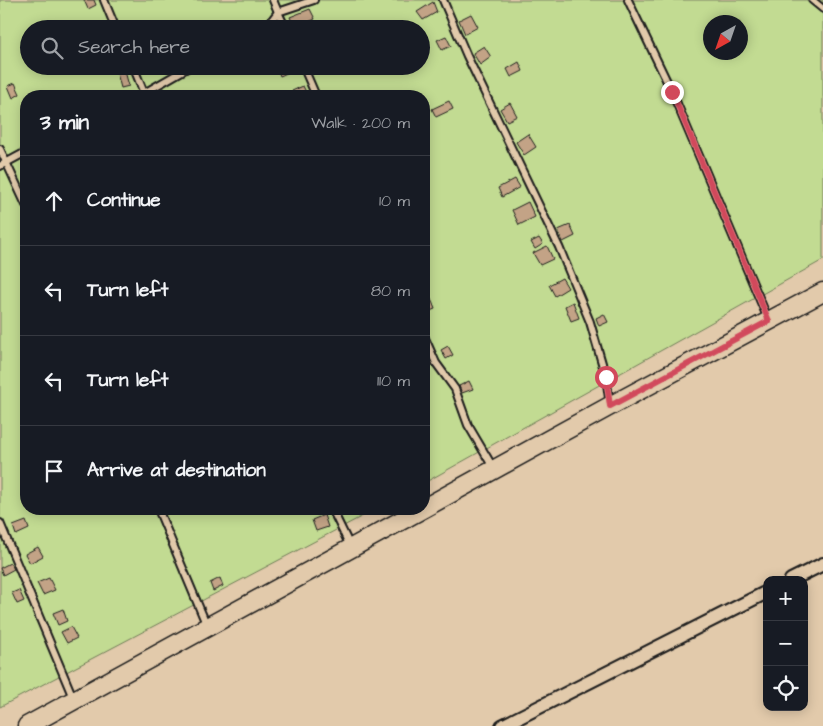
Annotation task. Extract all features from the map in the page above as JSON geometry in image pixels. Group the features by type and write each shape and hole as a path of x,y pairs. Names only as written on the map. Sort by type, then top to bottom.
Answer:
{"main road":[{"path":"430,505 823,292"},
{"path":"27,726 412,515"}],"street":[{"path":"799,576 823,564"},
{"path":"502,726 763,594"}],"lane":[{"path":"104,0 112,20"},
{"path":"273,0 282,20"},
{"path":"272,20 278,12 314,0"},
{"path":"443,0 467,56 558,247 590,322 606,377 610,406"},
{"path":"628,0 672,92 769,321"},
{"path":"812,0 823,10"},
{"path":"136,75 143,90"},
{"path":"152,90 176,75"},
{"path":"307,75 313,90"},
{"path":"0,149 3,164 20,194"},
{"path":"3,164 20,155"},
{"path":"430,350 436,363 455,389 468,425 494,470"},
{"path":"161,515 208,627"},
{"path":"335,515 351,548"},
{"path":"0,523 74,700"}],"green space":[{"path":"0,0 823,0 823,260 430,480 430,90 20,90 20,515 365,515 0,707"}],"building":[{"path":"84,0 94,0 96,5 88,9"},
{"path":"433,2 437,12 423,20 417,12"},
{"path":"310,9 315,19 291,20 290,17"},
{"path":"471,14 478,27 465,34 459,20"},
{"path":"446,36 451,46 442,50 437,40"},
{"path":"484,46 491,57 480,65 473,53"},
{"path":"519,62 523,71 511,77 507,69"},
{"path":"118,75 126,75 129,86 121,88"},
{"path":"15,83 20,94 13,98 8,86"},
{"path":"303,86 305,90 294,90"},
{"path":"449,101 453,109 436,117 432,109"},
{"path":"510,103 517,116 507,121 500,109"},
{"path":"528,134 536,147 524,155 516,142"},
{"path":"515,179 520,187 502,197 498,188"},
{"path":"528,202 535,217 519,225 512,210"},
{"path":"570,225 575,236 563,242 558,230"},
{"path":"539,238 543,244 535,249 531,242"},
{"path":"547,246 553,259 540,265 533,253"},
{"path":"562,278 568,288 555,296 549,285"},
{"path":"430,299 435,309 430,311"},
{"path":"573,302 579,318 571,321 565,306"},
{"path":"604,314 608,322 599,326 596,318"},
{"path":"448,346 453,355 446,359 441,350"},
{"path":"469,381 473,389 462,393 459,386"},
{"path":"324,515 328,527 316,531 312,520"},
{"path":"26,521 29,529 16,535 13,526"},
{"path":"38,547 43,556 30,563 25,554"},
{"path":"10,563 14,569 3,575 0,568"},
{"path":"49,578 55,590 43,595 37,583"},
{"path":"220,578 223,586 213,591 210,583"},
{"path":"19,590 24,601 17,604 12,593"},
{"path":"63,609 67,621 58,625 53,613"},
{"path":"71,627 77,638 67,643 61,632"}],"route":[{"path":"606,377 610,406 769,321 672,92"}]}
